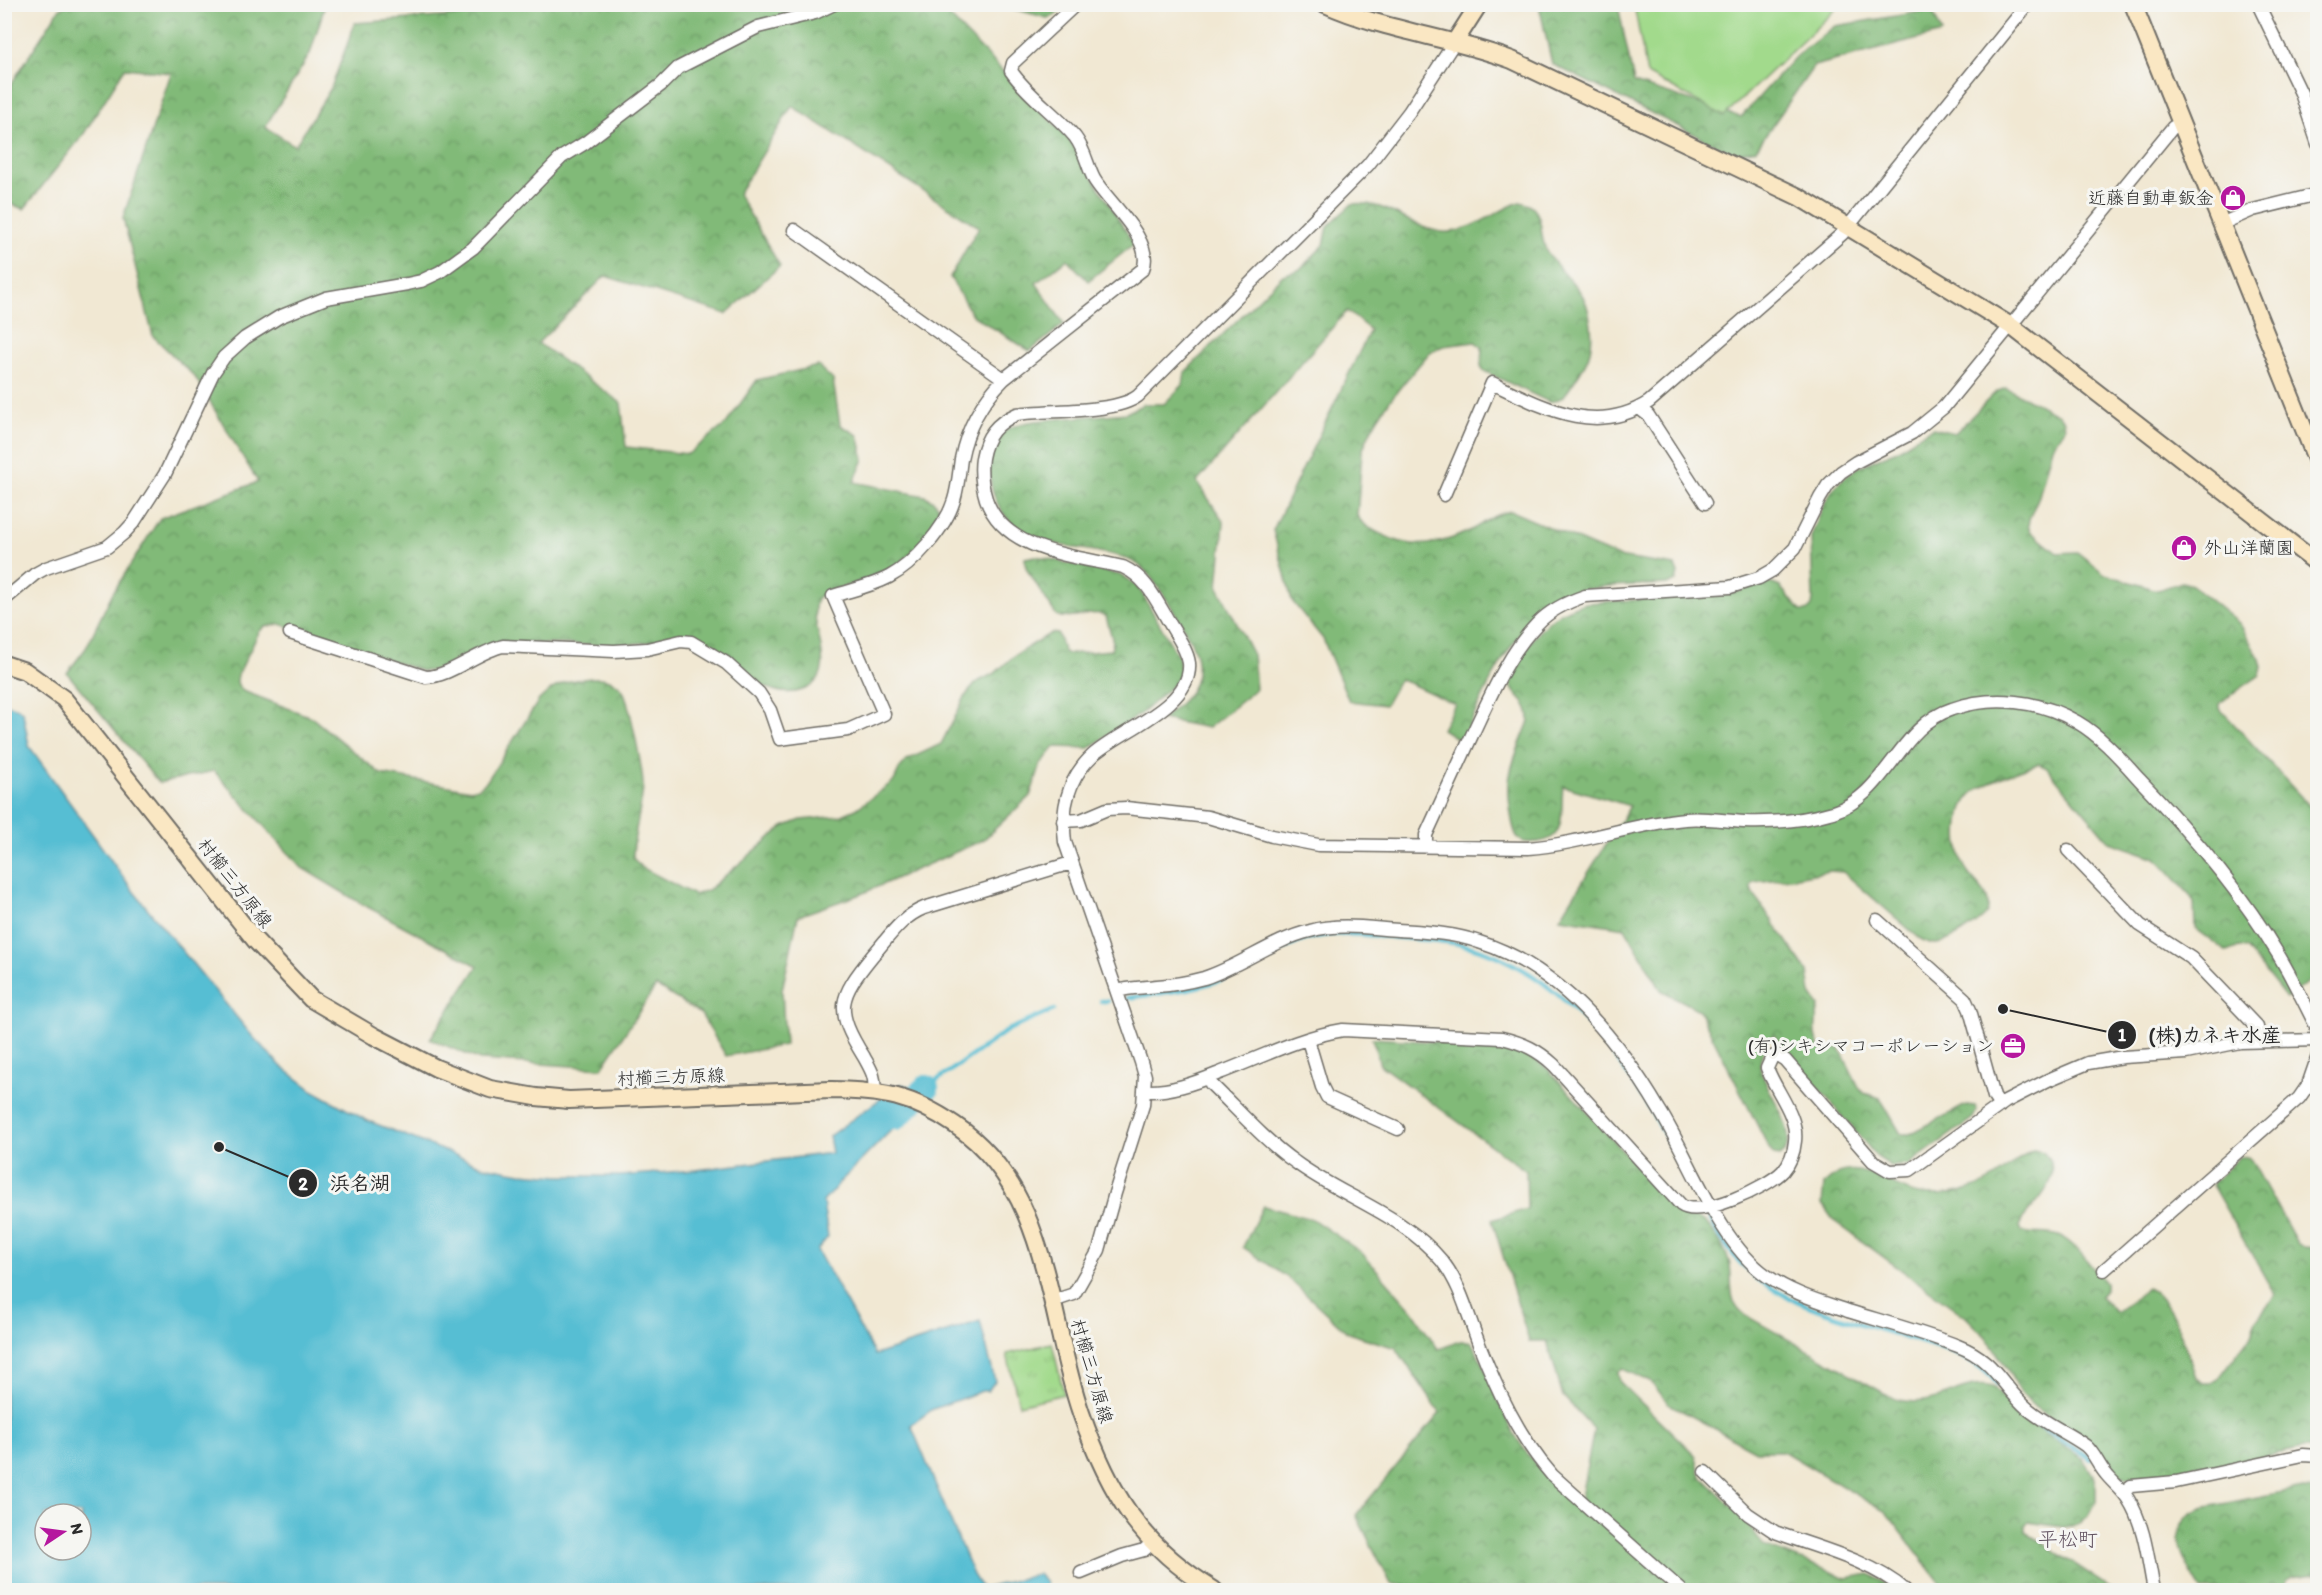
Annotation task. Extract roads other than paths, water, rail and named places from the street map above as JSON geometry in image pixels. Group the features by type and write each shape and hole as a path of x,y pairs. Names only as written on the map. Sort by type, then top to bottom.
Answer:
{"street":[{"path":"4,600 35,574 59,563 107,547 135,522 165,474 213,373 224,357 245,338 267,323 314,302 421,280 440,272 473,248 562,157 585,143 661,85 678,68 758,27 814,13 834,4"},
{"path":"290,633 426,677 438,675 502,646 622,651 647,649 681,641 691,642 726,663 759,693 770,710 780,739 848,730 885,714 833,596 891,576 916,554 936,532 948,514 954,500 965,443 976,415 988,396 1004,379 1143,268 1146,262 1146,256 1128,222 1094,179 1078,142 1011,71 1013,63 1076,4"},
{"path":"1325,4 1360,18 1491,52 1785,190 2011,326 2318,564"},
{"path":"1053,1301 1074,1294 1099,1250 1146,1091 1141,1062 1065,843 1063,821 1068,794 1083,766 1094,754 1148,719 1178,693 1187,679 1189,663 1184,648 1142,578 1123,567 1027,544 1014,536 994,516 983,490 981,476 984,448 996,426 1017,414 1115,406 1138,396 1368,165 1409,112 1479,4"},
{"path":"1443,495 1492,384 1559,414 1606,417 1621,415 1639,408 1848,227 2028,4"},
{"path":"2133,4 2318,464"},
{"path":"2258,4 2301,93 2318,144"},
{"path":"1426,847 1426,835 1487,703 1512,658 1538,623 1551,611 1584,596 1730,587 1745,584 1773,570 1795,548 1828,485 1856,462 1894,444 1929,421 1958,391 2173,127 2181,124"},
{"path":"2221,224 2253,210 2318,194"},
{"path":"794,230 1004,379"},
{"path":"1639,408 1648,415 1705,503"},
{"path":"976,415 996,426"},
{"name":"村櫛三方原線","path":"4,664 25,671 64,699 255,940 311,999 374,1036 436,1068 490,1089 569,1100 831,1090 874,1091 914,1101 975,1139 1010,1179 1034,1236 1053,1301 1074,1392 1097,1455 1128,1514 1152,1543 1188,1574 1214,1590"},
{"path":"1063,821 1081,820 1107,809 1126,808 1208,817 1272,836 1318,845 1544,847 1685,819 1747,822 1817,816 1844,807 1868,791 1914,733 1930,720 1948,710 1968,704 2012,701 2034,705 2076,721 2094,733 2188,830 2265,934 2289,973 2318,1030"},
{"path":"2068,850 2140,925 2191,958 2257,1027 2259,1040"},
{"path":"874,1091 874,1074 847,1027 844,1017 845,997 854,978 900,923 924,908 1071,863"},
{"path":"1876,921 1965,999 1994,1097 2000,1106"},
{"path":"1116,991 1204,978 1228,969 1292,937 1329,927 1433,933 1479,942 1523,960 1543,973 1568,995 1602,1030 1638,1075 1734,1244 1747,1259 1778,1284 1814,1300 1950,1343 1977,1355 2000,1374 2026,1407 2091,1452 2105,1473 2123,1492 2134,1508 2141,1527 2154,1590"},
{"path":"1146,1091 1159,1092 1209,1077 1332,1032 1354,1030 1502,1038 1531,1047 1554,1065 1681,1205 1693,1210 1713,1208 1775,1178 1790,1160 1796,1138 1794,1127 1767,1068 1772,1057 1781,1056 1785,1060 1874,1161 1890,1171 1900,1172 1918,1166 2000,1106 2048,1080 2088,1063 2114,1058 2186,1053 2259,1040 2318,1040"},
{"path":"1308,1040 1327,1097 1398,1130"},
{"path":"2104,1270 2299,1098 2308,1085 2318,1056"},
{"path":"1209,1077 1211,1084 1294,1162 1358,1198 1412,1233 1429,1247 1455,1282 1513,1421 1537,1458 1552,1475 1681,1590"},
{"path":"2123,1492 2131,1486 2176,1482 2303,1455 2318,1456"},
{"path":"1705,1472 1761,1524 1775,1532 1864,1565 1905,1590"},
{"path":"1081,1573 1122,1556 1144,1550 1152,1543"}],"water":[{"path":"4,703 18,708 23,713 29,746 134,892 253,1037 282,1067 312,1090 366,1120 483,1166 521,1173 560,1176 620,1176 696,1170 832,1153 829,1136 901,1084 911,1087 924,1097 823,1202 828,1237 817,1250 875,1355 980,1321 995,1381 988,1391 982,1391 933,1409 911,1425 973,1575 982,1589 1038,1574 1045,1581 1048,1590 5,1590"}],"waterway":[{"path":"1127,998 1217,981 1290,946 1311,938 1333,934 1430,940 1478,949 1517,966 1553,990 1584,1020 1638,1089 1701,1202"},
{"path":"1101,1001 1108,1001"},
{"path":"926,1088 1008,1030 1054,1010"},
{"path":"896,1117 926,1088"},
{"path":"1710,1218 1737,1259 1750,1273 1775,1290 1836,1316 1953,1353 1981,1368 1997,1383"},
{"path":"2004,1392 2021,1413 2091,1459"},
{"path":"2112,1472 2125,1485"}],"place":[{"name":"近藤自動車鈑金","path":"2233,198"},
{"name":"外山洋蘭園","path":"2184,548"},
{"name":"(株)カネキ水産","path":"2003,1009"},
{"name":"(有)シキシマコーポレーション","path":"2013,1046"},
{"name":"浜名湖","path":"219,1147"}],"district":[{"name":"平松町","path":"2068,1539"}]}
